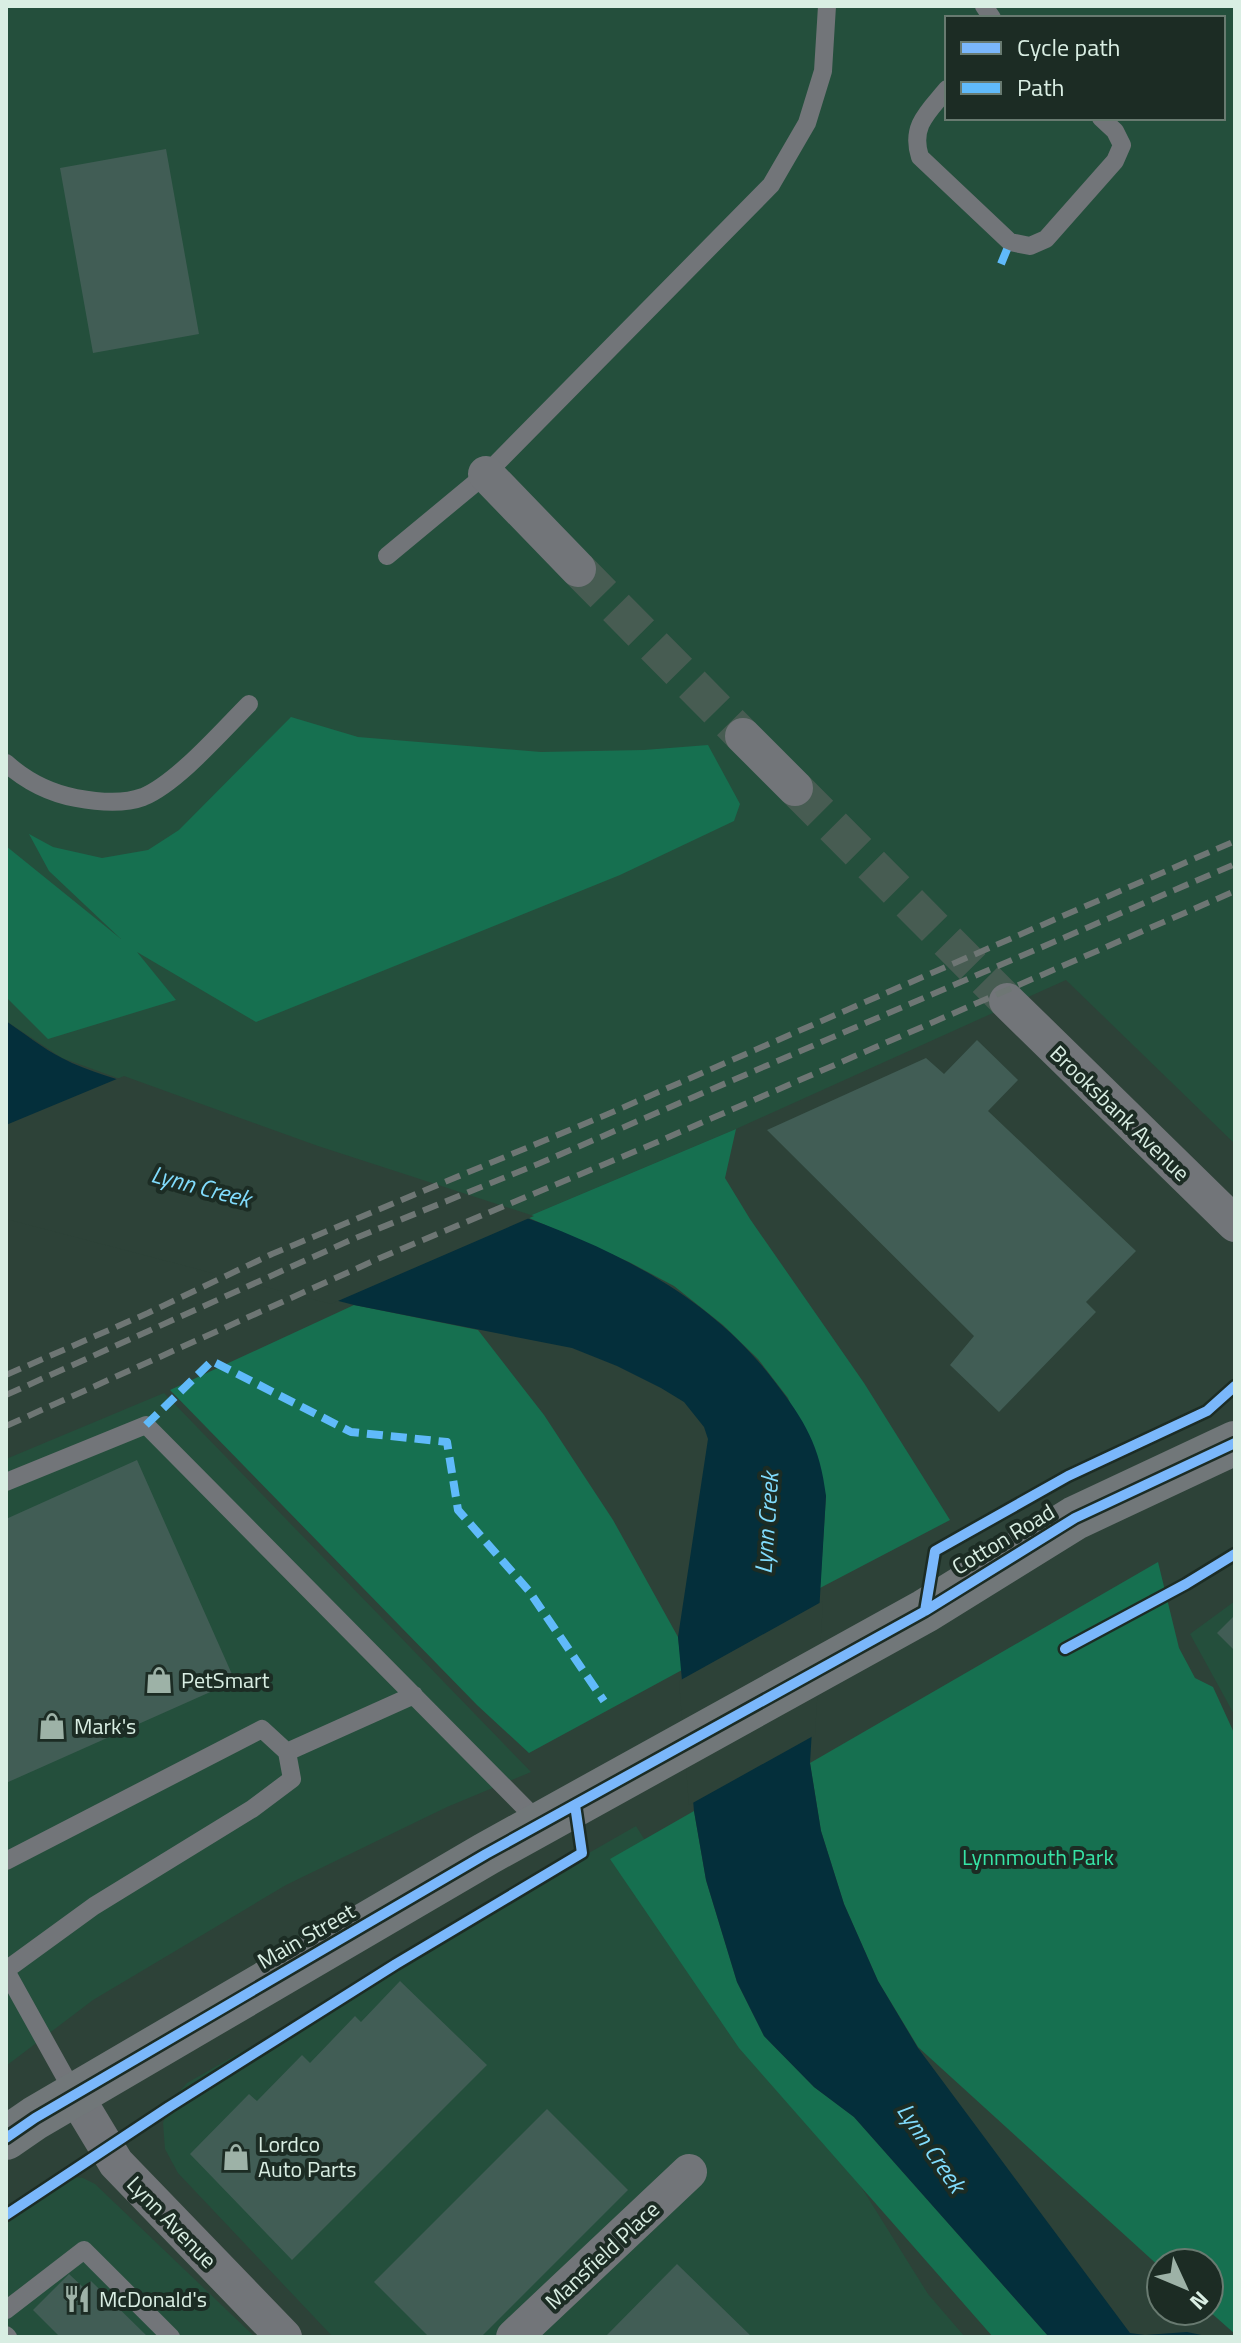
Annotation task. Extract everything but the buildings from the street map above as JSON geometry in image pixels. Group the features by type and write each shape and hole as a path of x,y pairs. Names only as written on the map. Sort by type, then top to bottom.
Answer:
{"main road":[{"name":"Cotton Road","path":"631,1774 925,1611 1075,1518 1235,1443"},
{"name":"Main Street","path":"6,2138 75,2095 631,1774"}],"street":[{"path":"486,474 578,569"},
{"path":"743,736 795,788"},
{"name":"Brooksbank Avenue","path":"1007,1001 1235,1224"},
{"name":"Lynn Avenue","path":"75,2095 116,2163 284,2337"},
{"name":"Mansfield Place","path":"514,2337 689,2172"}],"lane":[{"path":"387,556 486,474 771,185 807,123 823,71 827,6"},
{"path":"945,91 923,118 915,140 920,157 1010,242 1030,246 1046,239 1115,161 1122,145 1115,131 1103,120"},
{"path":"6,763 18,774 55,794 101,803 143,797 182,770 249,704"},
{"path":"6,1482 146,1425 541,1824"},
{"path":"287,1752 414,1695"},
{"path":"6,1861 262,1729 287,1752 292,1779 252,1809 94,1906 6,1971 75,2095"},
{"path":"6,2310 84,2250 171,2337"}],"shaded area":[{"path":"6,6 1235,6 1235,1144 1066,980 736,1129 527,1217 317,1150 62,1058 6,1021"},
{"path":"164,1393 531,1772 447,1807 286,1885 93,2000 6,2066 6,1459"},
{"path":"1235,1601 1235,1716 1190,1634"},
{"path":"636,1826 928,2294 965,2337 333,2337 178,2173 165,2149 163,2123 171,2101 187,2083"},
{"path":"65,2176 83,2178 95,2184 255,2337 6,2337 6,2208 47,2180"}],"green space":[{"path":"291,717 358,737 541,752 708,745 740,804 734,821 620,875 256,1022 137,952 176,1000 48,1039 6,997 6,846 121,939 49,871 29,834 53,847 102,858 148,850 179,830"},
{"path":"736,1129 725,1178 864,1383 950,1520 820,1588 826,1496 788,1398 758,1359 723,1325 674,1286 629,1262 527,1217"},
{"path":"354,1305 478,1330 544,1415 613,1520 678,1637 682,1670 529,1753 477,1705 170,1390"},
{"name":"Lynnmouth Park","path":"1158,1562 1179,1648 1195,1678 1213,1687 1235,1735 1235,2334 1225,2325 1225,2247 1145,2247 1145,2253 918,2047 878,1981 844,1904 821,1831 810,1763"},
{"path":"694,1811 706,1880 737,1982 764,2036 814,2087 854,2117 1049,2337 993,2337 739,2048 610,1859"}],"water":[{"name":"Lynn Creek","path":"6,1021 47,1050 82,1067 322,1152 523,1216 580,1239 635,1266 687,1298 734,1336 795,1409 810,1435 820,1463 826,1496 810,1763 821,1831 844,1904 878,1981 918,2048 1130,2333 1187,2332 1211,2337 1049,2337 854,2117 814,2087 764,2036 737,1982 706,1880 694,1811 678,1637 708,1439 704,1427 684,1402 617,1366 572,1348 354,1305 6,1215"}],"pier":[{"path":"124,1076 318,1146 534,1216 331,1304 6,1219 6,1125"},
{"path":"823,1601 815,1735 689,1805 679,1681"}],"tunnel":[{"path":"578,569 743,736"},
{"path":"795,788 1007,1001"}],"railway":[{"path":"6,1375 272,1254 608,1114 1235,841"},
{"path":"6,1395 353,1239 538,1164 1235,864"},
{"path":"6,1426 380,1258 655,1143 1235,891"}],"marked path":[{"path":"1001,264 1010,242"},
{"path":"146,1425 212,1361 351,1432 447,1442 458,1510 529,1591 604,1701"}],"cycle path":[{"path":"925,1611 935,1551 1068,1476 1207,1411 1235,1386"},
{"path":"6,2138 35,2118 486,1854 925,1611 1075,1518 1235,1443"},
{"path":"1065,1649 1235,1554"},
{"path":"6,2215 169,2107 396,1964 582,1853 575,1805"}],"place":[{"name":"PetSmart","path":"159,1680"},
{"name":"Mark's","path":"52,1726"},
{"name":"Lordco Auto Parts","path":"236,2157"},
{"name":"McDonald's","path":"77,2299"}]}
